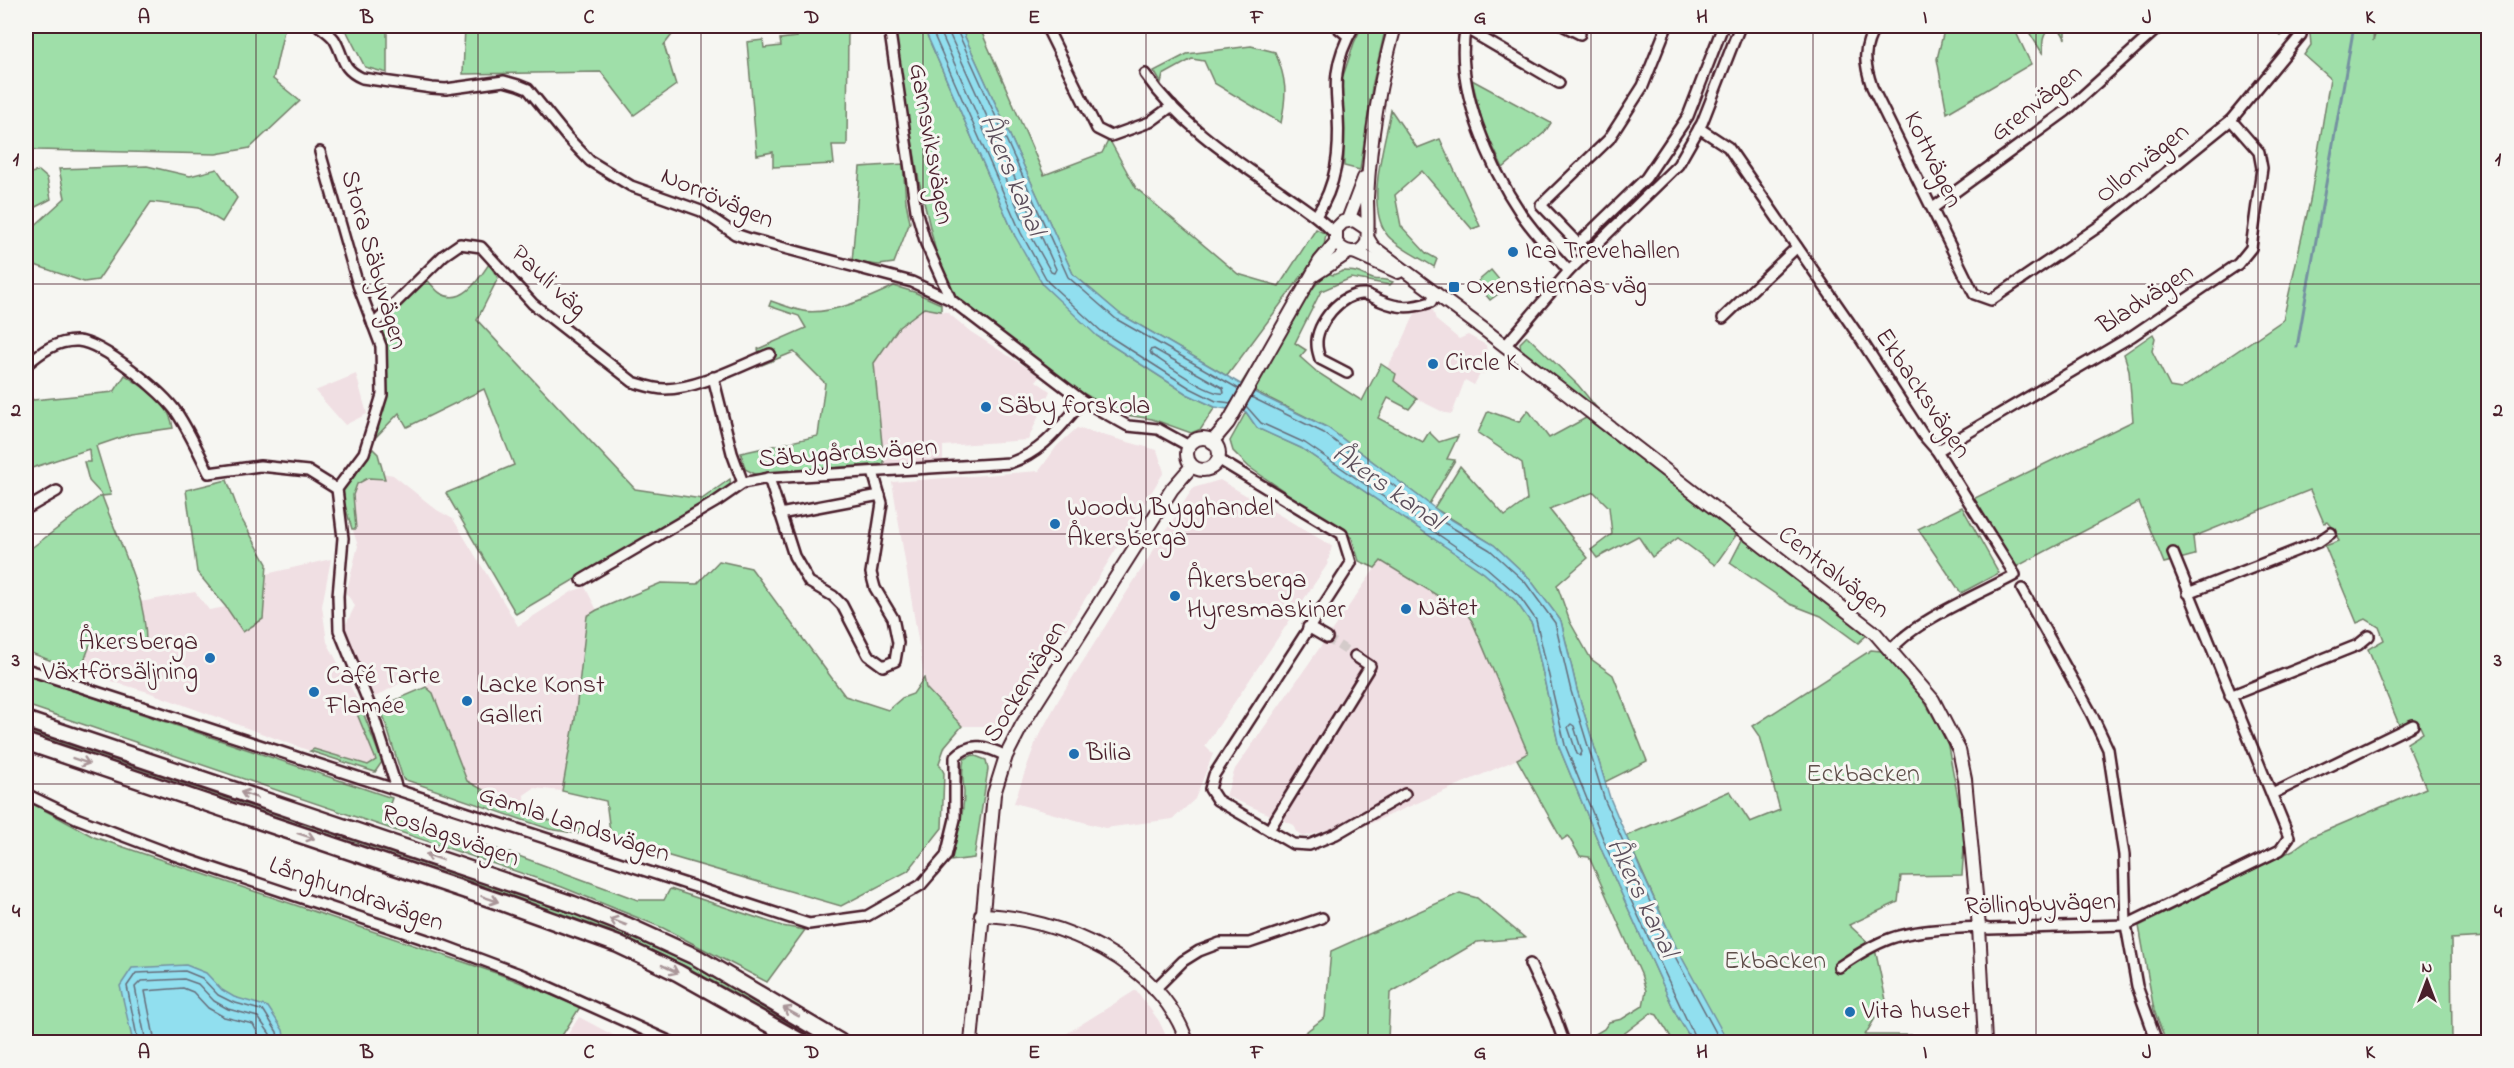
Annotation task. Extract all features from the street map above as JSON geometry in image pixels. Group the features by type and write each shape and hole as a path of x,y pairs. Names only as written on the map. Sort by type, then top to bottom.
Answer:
{"main road":[{"name":"Roslagsvägen","path":"26,720 562,901 628,926 696,957 840,1042"},
{"name":"Roslagsvägen","path":"26,742 482,896 616,944 687,978 801,1042"}],"street":[{"name":"Norrövägen","path":"319,26 333,37 343,63 350,72 362,78 446,89 504,81 528,89 567,138 590,161 631,186 701,211 743,237 912,282 951,300 1083,401 1128,426 1158,429 1189,446"},
{"name":"Garnsviksvägen","path":"888,26 916,210 930,253 951,300"},
{"path":"1046,26 1097,129 1106,135 1111,136 1150,122 1172,106"},
{"path":"1336,26 1348,36"},
{"path":"1316,216 1327,200 1340,150 1337,74 1341,54 1354,26"},
{"path":"1314,274 1351,252 1362,249 1367,234 1369,163 1382,73 1395,26"},
{"path":"1564,26 1580,34"},
{"path":"1588,254 1541,205 1609,139 1643,86 1667,26"},
{"path":"1505,346 1569,271 1678,165 1699,128 1740,26"},
{"name":"Kottvägen","path":"1876,26 1869,38 1864,64 1872,87 1974,294 1991,300"},
{"name":"Grenvägen","path":"1933,207 2066,111 2160,26"},
{"path":"1559,83 1466,27 1463,53 1478,126 1499,175 1522,214 1569,271"},
{"path":"1578,244 1646,178 1688,116 1721,29 1734,40"},
{"name":"Ollonvägen","path":"1991,300 2101,225 2231,120 2301,36"},
{"path":"1145,74 1172,106 1210,142 1316,216 1340,230"},
{"name":"Bladvägen","path":"1937,451 2132,336 2238,264 2251,248 2262,168 2259,152 2231,120"},
{"name":"Ekbacksvägen","path":"1699,128 1728,147 1923,435 1937,451 2015,575 1938,615 1898,641 1891,650"},
{"name":"Stora Säbyvägen","path":"320,152 358,285 381,346 382,395 364,453 337,489"},
{"path":"1212,442 1228,423 1280,328 1340,230 1369,163"},
{"path":"1340,230 1359,222 1367,234"},
{"path":"1340,230 1339,247 1351,252"},
{"name":"Centralvägen","path":"1367,234 1373,247 1415,280"},
{"name":"Pauli väg","path":"373,325 444,255 460,244 481,248 544,313 633,382 663,389 675,388 713,377 770,354"},
{"path":"1723,318 1797,247"},
{"name":"Centralvägen","path":"1351,252 1415,280 1436,292 1875,633 1933,700 1959,750 1965,779 1985,1042"},
{"path":"1347,373 1320,359 1316,345 1319,331 1335,308 1349,297 1364,294 1396,308 1415,308 1431,302 1436,292"},
{"path":"26,365 42,351 61,343 80,341 110,354 154,388 176,411 210,473 308,471 337,489 344,538 338,596 339,630 372,711 397,789"},
{"path":"713,377 732,453 743,483"},
{"name":"Säbygårdsvägen","path":"582,580 717,501 743,483 769,478 1010,463 1029,456 1046,444 1083,401"},
{"path":"1198,439 1212,442 1217,449 1218,459 1212,467 1207,470 1192,466 1187,455 1189,446 1198,439"},
{"path":"1218,459 1342,534 1351,563 1214,775 1210,789 1217,800 1293,844 1309,845 1335,834 1405,795"},
{"name":"Sockenvägen","path":"971,1042 981,915 994,795 1006,756 1046,686 1172,489 1192,466"},
{"path":"769,478 794,556 809,582 833,596 842,605 868,655 883,666 895,661 898,643 893,618 875,588 871,573 882,503 873,472"},
{"path":"26,509 57,491"},
{"path":"780,514 879,495"},
{"path":"2188,593 2318,542 2331,533"},
{"name":"Röllingbyvägen","path":"1839,967 1870,946 1903,933 1978,927 1989,929 2126,925 2280,850 2289,837 2173,553"},
{"path":"2022,589 2109,749 2124,855 2126,925 2137,986 2157,1042"},
{"path":"1308,627 1327,638"},
{"path":"2230,696 2358,645 2369,636"},
{"path":"1269,830 1370,666 1355,656"},
{"name":"Gamla Landsvägen","path":"26,669 809,924 867,916 921,885 946,855 955,819 955,757 961,750 977,746 1006,756"},
{"path":"2272,795 2413,725"},
{"name":"Långhundravägen","path":"26,794 76,818 171,854 442,945 522,975 671,1042"},
{"path":"981,915 1013,918 1064,932 1136,969 1177,1020 1186,1042"},
{"path":"1154,990 1183,961 1199,951 1220,943 1249,943 1322,918"},
{"path":"1530,964 1556,1017 1564,1042"},
{"name":"Sockenvägen","path":"964,1042 973,1023"}],"shaded area":[{"path":"1418,307 1433,310 1436,320 1459,339 1468,335 1486,345 1488,361 1483,375 1480,374 1474,385 1465,380 1452,414 1445,413 1417,399 1394,381 1387,368"},
{"path":"924,308 947,312 971,332 1040,376 1036,381 1050,391 1028,440 943,446 943,460 884,464 874,363 899,327"},
{"path":"356,374 367,414 345,425 315,391"},
{"path":"1077,428 1157,450 1164,472 1006,726 962,726 926,688 892,482 1039,471 1057,446"},
{"path":"372,471 393,475 437,510 453,519 518,626 573,591 585,587 597,610 587,617 575,719 562,791 534,788 524,795 525,813 467,781 433,693 426,687 419,673 375,697 344,628 355,606 346,593 358,546 343,499 347,488"},
{"path":"1220,480 1332,546 1327,565 1205,746 1213,754 1195,799 1173,819 1105,828 1014,803 1036,741 1059,699 1193,488"},
{"name":"Åkersberga Växtförsäljning","path":"331,559 322,606 327,642 361,707 355,710 376,759 368,765 314,749 310,751 148,692 80,672 90,645 146,623 140,602 195,592 209,610 226,607 243,632 263,619 266,574"},
{"path":"1381,560 1466,613 1472,621 1529,754 1342,836 1338,827 1303,837 1294,825 1226,796 1235,769"},
{"path":"1136,990 1159,1021 1169,1042 1053,1042"},
{"path":"579,1017 626,1042 563,1042"}],"green space":[{"path":"26,26 285,26 273,79 300,101 250,148 216,154 36,150 26,147"},
{"path":"335,26 387,26 387,73 365,67 347,32"},
{"path":"465,26 679,26 664,45 676,85 634,115 601,72 463,74"},
{"path":"794,26 848,27 847,145 832,145 834,164 773,167 773,152 757,155 747,42 763,40 764,48 781,46 780,39 797,37"},
{"path":"893,26 923,26 1015,236 1097,336 1187,394 1215,407 1201,429 1191,433 1152,419 1119,414 1071,386 956,296 939,265 919,181"},
{"path":"960,26 979,26 1044,175 1102,153 1109,139 1136,188 1238,274 1279,286 1316,229 1326,234 1324,246 1227,376 1120,314 1073,274"},
{"path":"1362,26 1386,26 1372,87 1360,170 1344,166 1341,82"},
{"path":"1945,26 2013,26 2031,64 1947,113 1937,59"},
{"path":"2025,26 2070,26 2065,30 2065,39 2058,29 2051,27 2048,30 2043,39 2043,54"},
{"path":"2270,26 2374,26 2373,41 2378,26 2488,26 2488,937 2451,939 2452,1042 2166,1042 2154,1010 2139,926 2293,850 2311,837 2426,788 2407,743 2423,733 2418,722 2400,727 2368,649 2384,640 2379,627 2366,619 2357,623 2325,546 2339,541 2334,529 2328,522 2324,523 2310,490 2193,537 2195,555 2164,563 2139,502 2014,568 1973,499 2133,421 2129,370 2124,354 2153,334 2155,338 2152,351 2170,387 2181,389 2283,320 2310,201 2330,78 2304,55 2311,45 2310,34 2290,29 2281,36"},
{"path":"1251,46 1275,52 1279,62 1285,87 1281,123 1214,83 1204,61 1192,59 1163,75 1161,83 1154,71 1187,54"},
{"path":"1472,80 1551,123 1545,132 1503,168 1483,125"},
{"path":"1391,110 1417,148 1440,139 1480,226 1472,229 1422,171 1395,195 1401,226 1426,253 1437,259 1434,267 1393,241 1381,224 1378,209 1378,174"},
{"path":"903,164 910,222 894,263 879,265 852,262 860,167"},
{"path":"147,166 190,176 217,169 237,198 222,222 199,208 151,202 98,280 84,282 29,263 30,230 65,198 59,169"},
{"path":"39,171 47,178 51,199 26,212 26,174"},
{"path":"489,264 498,278 477,320 635,489 702,499 730,479 731,487 516,614 446,493 514,465 484,389 407,427 399,413 374,439 383,383 380,326 413,289 426,279 440,293 456,296 469,289"},
{"path":"1491,270 1506,288 1490,300 1476,283"},
{"path":"1343,271 1356,272 1373,279 1393,282 1390,285 1351,278 1321,291 1295,343 1306,350 1300,357 1317,372 1362,401 1381,364 1396,374 1394,381 1417,399 1409,409 1388,398 1378,418 1423,442 1429,432 1439,442 1458,436 1447,459 1455,460 1429,504 1328,428 1241,384 1276,328 1327,273 1333,275"},
{"path":"894,286 941,304 941,311 924,308 899,327 874,363 884,464 755,474 745,469 741,453 818,436 825,383 794,352 762,365 758,349 806,328 799,316 769,306 771,301 803,311 825,311 862,300"},
{"path":"1527,336 1578,385 1601,413 1521,351 1520,343"},
{"path":"125,375 162,403 173,428 131,434 96,446 111,495 102,496 137,588 145,626 146,645 90,645 80,672 26,651 26,552 102,495 89,481 84,462 90,462 89,449 26,470 26,391 33,400 114,392"},
{"path":"1528,410 1549,438 1586,418 1737,534 1715,565 1678,538 1652,557 1638,536 1597,558 1591,550 1612,534 1609,507 1594,492 1549,509 1588,558 1557,585 1570,622 1591,659 1613,675 1647,761 1605,782 1577,690 1561,621 1529,578 1494,545 1434,508 1460,466 1505,516 1527,500 1522,463 1478,433 1488,411 1519,422"},
{"path":"1246,412 1257,428 1301,448 1484,573 1515,600 1532,624 1559,747 1603,853 1677,1016 1693,1042 1674,1042 1657,1015 1651,1013 1613,1042 1582,1042 1604,1029 1609,1022 1622,1019 1643,1006 1646,991 1641,974 1589,857 1580,856 1568,836 1562,840 1517,759 1528,753 1472,621 1466,613 1381,561 1375,568 1359,561 1352,538 1249,467 1233,451 1230,441"},
{"path":"373,449 378,454 385,479 368,478 357,484 353,495 356,529 352,529 343,499 343,488"},
{"path":"227,480 241,518 267,564 263,619 243,632 197,572 186,490"},
{"path":"1962,507 1999,573 1961,593 1918,529"},
{"path":"1743,538 1868,634 1858,643 1821,616 1790,604 1730,563"},
{"path":"719,561 751,568 845,696 888,710 902,698 913,694 924,678 926,688 962,726 945,746 939,763 944,773 942,828 908,871 841,906 611,839 606,801 562,791 575,719 587,616 661,583 697,584"},
{"name":"Eckbacken","path":"1871,650 1881,651 1920,694 1947,741 1965,834 1962,875 1901,876 1898,902 1849,925 1875,949 1886,1000 1865,1035 1929,1035 1925,1042 1727,1042 1676,947 1626,836 1730,791 1750,822 1780,810 1760,736 1753,726"},
{"path":"26,675 392,798 386,815 516,855 638,900 664,900 670,889 782,926 805,930 767,982 663,928 562,887 26,705"},
{"path":"426,687 433,693 467,781 525,813 611,839 549,829 403,779 383,715 391,702"},
{"path":"361,707 382,762 375,772 310,751 314,749 368,765 376,760 355,709"},
{"path":"26,726 616,927 717,975 822,1042 687,967 610,931 428,866 26,731"},
{"path":"973,755 986,760 988,769 974,858 949,861 963,810 964,759"},
{"path":"26,800 94,837 499,974 580,1007 558,1042 26,1042"},
{"path":"1460,893 1477,898 1525,938 1477,942 1390,993 1388,1039 1390,1042 1293,1042 1325,1017 1331,951"}],"water":[{"name":"Åkers kanal","path":"923,26 960,26 1073,274 1120,314 1256,393 1328,428 1445,516 1494,545 1529,578 1561,621 1577,690 1610,798 1638,864 1676,947 1728,1042 1693,1042 1677,1016 1603,853 1559,747 1532,624 1515,600 1484,573 1301,448 1257,428 1246,412 1215,407 1187,394 1097,336 1043,285 1015,236"},
{"path":"186,965 206,973 222,990 234,997 268,1007 283,1030 285,1042 133,1042 120,986 132,968"}],"waterway":[{"path":"2297,347 2354,26"}],"tunnel":[{"path":"1327,638 1355,656"}],"place":[{"name":"Ica Trevehallen","path":"1513,252"},
{"name":"Oxenstiernas väg","path":"1454,287"},
{"name":"Circle K","path":"1433,364"},
{"name":"Säby forskola","path":"986,407"},
{"name":"Woody Bygghandel Åkersberga","path":"1055,524"},
{"name":"Åkersberga Hyresmaskiner","path":"1175,596"},
{"name":"Nätet","path":"1406,609"},
{"name":"Åkersberga Växtförsäljning","path":"210,658"},
{"name":"Café Tarte Flamée","path":"314,692"},
{"name":"Lacke Konst Galleri","path":"467,701"},
{"name":"Bilia","path":"1074,754"},
{"name":"Vita huset","path":"1850,1012"}],"park label":[{"name":"Ekbacken","path":"1775,962"}]}
